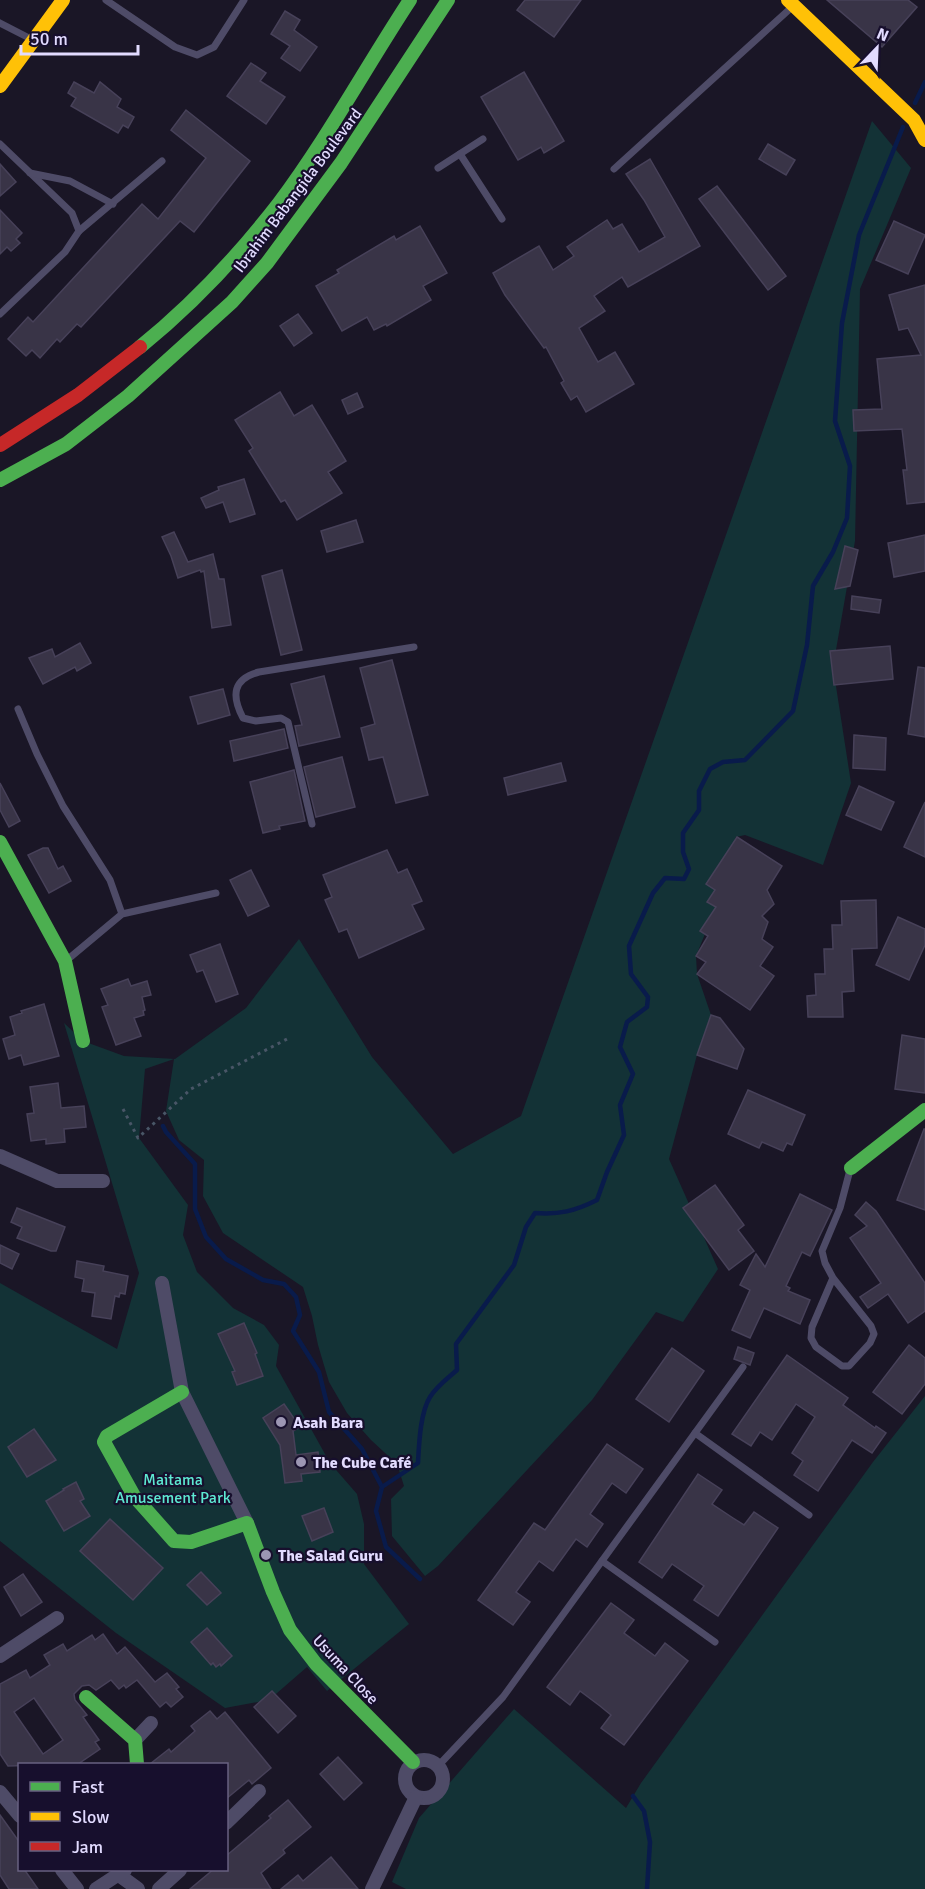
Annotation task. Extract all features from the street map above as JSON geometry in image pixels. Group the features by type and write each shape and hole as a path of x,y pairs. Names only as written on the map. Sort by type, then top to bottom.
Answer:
{"street":[{"path":"0,86 63,0"},
{"name":"Ibrahim Babangida Boulevard","path":"0,445 81,394 132,356 179,314 234,258 279,202 410,0"},
{"name":"Ibrahim Babangida Boulevard","path":"0,480 66,444 128,396 232,302 267,263 341,163 448,0"},
{"path":"790,3 914,120 925,140"},
{"path":"0,842 65,961 82,1041"},
{"path":"851,1168 925,1110"},
{"path":"0,1156 57,1180 104,1181"},
{"path":"162,1283 182,1392 247,1523 191,1542 174,1541 134,1496 104,1442 111,1432 182,1392"},
{"name":"Usuma Close","path":"247,1523 290,1630 316,1664 413,1762"},
{"path":"0,1656 57,1618"},
{"path":"86,1697 135,1740 137,1763"},
{"path":"135,1740 151,1723"},
{"path":"426,1760 438,1766 443,1778 440,1790 429,1797 416,1797 406,1787 405,1774 413,1762 426,1760"},
{"path":"228,1821 260,1791"},
{"path":"0,1792 18,1814"},
{"path":"372,1889 416,1797"},
{"path":"64,1871 77,1889"},
{"path":"159,1889 178,1871"},
{"path":"96,1889 122,1872 138,1889"}],"lane":[{"path":"106,0 175,47 197,55 213,47 244,0"},
{"path":"615,169 790,3"},
{"path":"0,19 3,25 33,40"},
{"path":"438,168 483,139"},
{"path":"0,144 72,213 80,231"},
{"path":"460,154 502,219"},
{"path":"0,314 65,252 80,231 162,161"},
{"path":"30,173 70,181 113,204"},
{"path":"312,824 288,722 281,718 256,721 243,718 237,706 235,694 239,684 247,675 260,672 414,647"},
{"path":"18,709 63,806 110,880 122,914"},
{"path":"65,961 122,914 216,893"},
{"path":"833,1278 812,1327 811,1338 816,1347 842,1366 849,1366 870,1343 874,1334 871,1326 833,1278 822,1251 840,1208 851,1168"},
{"path":"438,1766 503,1697 743,1367"},
{"path":"695,1433 809,1515"},
{"path":"602,1561 715,1642"}],"path":[{"path":"123,1109 138,1138 191,1089 289,1038"}],"green space":[{"name":"Maitama Amusement Park","path":"872,121 911,168 860,289 855,541 833,667 851,783 823,865 745,835 736,837 715,890 716,907 696,956 697,974 711,1015 697,1055 669,1159 718,1269 683,1322 656,1312 592,1400 438,1566 425,1576 392,1536 391,1499 404,1486 397,1464 347,1413 329,1382 303,1287 223,1233 203,1196 204,1160 179,1140 166,1111 174,1059 145,1069 139,1138 188,1205 183,1235 197,1272 233,1308 264,1325 279,1345 276,1366 330,1463 357,1494 364,1524 364,1564 409,1624 327,1691 307,1667 269,1700 225,1708 116,1633 0,1541 0,1283 117,1349 139,1273 64,1023 83,1041 124,1056 175,1059 246,1008 299,939 372,1057 453,1154 521,1116"},
{"path":"925,1396 925,1889 406,1889 392,1882 419,1818 514,1709 626,1808 641,1783 873,1462"}],"building":[{"path":"525,0 581,0 554,37 517,10"},
{"path":"827,0 908,0 917,7 882,47"},
{"path":"285,11 300,20 294,30 317,47 300,71 281,58 290,46 271,34"},
{"path":"251,63 266,73 260,81 285,97 266,124 227,96"},
{"path":"524,72 564,141 544,153 541,147 518,160 481,97"},
{"path":"74,82 94,93 100,82 121,99 117,107 134,117 128,128 123,125 118,133 71,106 76,98 68,93"},
{"path":"186,110 250,161 194,232 180,221 81,327 77,324 60,342 57,339 40,358 32,350 26,356 8,339 28,317 33,322 142,204 158,219 206,158 171,130"},
{"path":"768,144 795,160 786,175 759,159"},
{"path":"650,159 700,246 628,287 622,277 594,296 605,311 579,328 598,362 615,352 634,384 586,412 577,396 571,400 546,347 544,348 505,295 493,273 539,246 553,270 574,256 567,247 607,220 613,229 622,224 639,252 665,237 626,174"},
{"path":"0,164 16,182 0,196"},
{"path":"717,186 786,276 768,290 699,199"},
{"path":"0,210 22,233 16,239 20,243 11,251 7,247 0,254"},
{"path":"894,221 925,235 908,274 876,260"},
{"path":"420,226 447,273 423,286 431,300 387,326 386,324 374,330 367,317 342,331 316,286 339,273 337,270 394,236 396,240"},
{"path":"925,285 925,502 907,504 903,470 907,470 902,429 854,431 853,410 882,409 877,359 921,355 908,328 899,330 889,295"},
{"path":"298,314 312,333 294,346 280,326"},
{"path":"280,392 294,416 312,405 346,461 328,472 342,493 297,520 285,500 281,502 249,451 253,448 235,420"},
{"path":"357,393 363,407 348,414 342,400"},
{"path":"244,479 255,514 230,522 223,502 206,508 201,498 219,490 218,487"},
{"path":"356,520 363,542 327,552 321,531"},
{"path":"174,532 188,562 213,554 219,579 224,579 231,625 212,628 204,571 200,570 178,578 162,537"},
{"path":"925,535 925,571 894,577 888,543"},
{"path":"845,546 858,550 850,586 835,589"},
{"path":"282,570 302,650 281,655 262,576"},
{"path":"852,596 881,600 879,613 851,609"},
{"path":"80,643 91,663 77,671 75,667 43,684 29,658 52,649 55,657"},
{"path":"890,646 893,679 834,685 830,651"},
{"path":"392,660 428,795 396,803 383,757 369,760 361,728 375,724 360,668"},
{"path":"918,667 925,668 925,737 908,734"},
{"path":"324,676 340,737 299,746 295,726 302,725 291,684"},
{"path":"223,689 230,715 198,724 190,697"},
{"path":"284,729 288,748 234,761 230,741"},
{"path":"854,735 886,738 885,770 853,768"},
{"path":"342,757 355,807 316,817 304,767"},
{"path":"561,763 566,781 508,795 504,778"},
{"path":"294,770 305,821 279,826 280,829 263,833 250,782"},
{"path":"0,783 20,821 9,827 0,810"},
{"path":"859,786 894,802 881,830 846,815"},
{"path":"925,802 925,857 904,847"},
{"path":"737,837 782,866 767,890 774,904 762,916 768,922 762,939 773,947 760,966 774,976 750,1010 697,974 706,962 696,956 708,936 700,931 716,907 707,902 715,890 706,884"},
{"path":"48,848 58,869 63,866 71,881 49,893 28,855"},
{"path":"387,850 398,873 407,869 422,901 412,905 424,929 359,958 347,929 339,932 325,900 332,897 323,875"},
{"path":"251,870 269,906 248,916 230,880"},
{"path":"876,900 877,948 852,949 854,991 842,992 843,1017 808,1017 807,996 816,995 815,974 825,974 824,949 833,949 832,925 842,925 841,901"},
{"path":"898,917 925,929 925,945 909,980 876,965"},
{"path":"220,944 238,994 216,1002 203,970 197,972 190,955"},
{"path":"128,979 131,986 147,981 151,995 142,997 144,1015 134,1018 141,1036 116,1045 102,1007 108,1005 101,989"},
{"path":"44,1004 59,1056 24,1065 21,1055 9,1059 3,1039 15,1035 10,1017"},
{"path":"711,1015 720,1018 744,1049 737,1069 697,1055"},
{"path":"902,1035 925,1039 925,1093 895,1089"},
{"path":"58,1083 61,1108 84,1106 86,1127 64,1129 65,1142 46,1144 46,1139 31,1141 27,1114 34,1113 30,1087"},
{"path":"748,1090 805,1115 792,1145 787,1143 783,1151 762,1142 759,1148 728,1134"},
{"path":"925,1129 925,1210 897,1200"},
{"path":"715,1185 744,1225 738,1230 754,1251 729,1270 683,1208"},
{"path":"800,1194 832,1210 810,1256 802,1252 786,1286 790,1288 788,1291 810,1300 800,1324 764,1308 750,1338 732,1330 750,1290 740,1285 756,1254 765,1267"},
{"path":"866,1202 876,1211 925,1283 925,1311 908,1323 888,1294 868,1308 860,1297 881,1283 850,1238 867,1226 855,1215"},
{"path":"17,1208 65,1227 56,1251 17,1238 22,1227 11,1222"},
{"path":"0,1245 19,1254 12,1269 0,1263"},
{"path":"77,1261 104,1266 103,1271 128,1276 125,1294 120,1293 119,1297 115,1296 111,1319 92,1316 95,1293 82,1291 84,1279 75,1277"},
{"path":"244,1323 257,1353 255,1354 263,1376 237,1385 232,1372 235,1371 218,1334"},
{"path":"909,1345 925,1358 925,1384 902,1414 873,1392"},
{"path":"738,1347 754,1353 750,1365 734,1359"},
{"path":"672,1348 704,1371 669,1422 636,1399"},
{"path":"787,1355 848,1398 843,1405 875,1428 876,1426 886,1433 872,1453 852,1440 818,1491 794,1475 803,1461 792,1453 815,1417 796,1404 772,1440 760,1432 751,1446 732,1434"},
{"path":"284,1404 300,1427 293,1431 296,1455 318,1452 320,1472 301,1474 302,1481 285,1483 280,1445 263,1418"},
{"path":"34,1429 56,1460 27,1477 8,1447"},
{"path":"607,1444 643,1469 626,1493 612,1483 590,1514 603,1524 587,1547 576,1539 553,1571 539,1561 516,1592 530,1602 513,1625 478,1600 534,1523 545,1530"},
{"path":"698,1474 722,1490 712,1504 744,1525 754,1512 778,1528 718,1616 694,1600 704,1586 672,1564 662,1578 639,1562"},
{"path":"76,1482 84,1499 80,1501 90,1516 64,1531 46,1501"},
{"path":"324,1508 333,1532 312,1541 302,1516"},
{"path":"110,1519 163,1568 133,1600 80,1551"},
{"path":"201,1572 221,1593 207,1605 187,1585"},
{"path":"23,1574 42,1602 21,1616 4,1587"},
{"path":"611,1603 634,1620 624,1633 655,1656 665,1643 688,1661 624,1745 601,1728 611,1715 600,1706 580,1691 570,1705 547,1687"},
{"path":"207,1628 232,1656 221,1666 220,1664 216,1667 213,1663 211,1665 191,1642"},
{"path":"103,1634 117,1654 125,1647 155,1682 167,1673 179,1687 176,1689 183,1697 171,1707 166,1702 160,1707 137,1680 126,1688 124,1685 119,1689 111,1680 96,1690 89,1685 82,1686 74,1694 75,1700 87,1715 83,1717 99,1740 95,1742 100,1749 79,1763 18,1763 18,1766 8,1766 0,1754 0,1684 26,1670 30,1678 50,1665 44,1655 63,1644 67,1651 92,1635 95,1640","holes":["34,1698 63,1740 43,1754 14,1712"]},
{"path":"272,1691 296,1716 278,1733 254,1707"},
{"path":"210,1711 217,1719 225,1712 271,1768 252,1784 249,1780 228,1797 228,1763 151,1763 169,1749 171,1752 195,1731 191,1726"},
{"path":"338,1757 362,1783 344,1800 320,1774"},
{"path":"288,1800 311,1827 283,1850 285,1853 261,1873 271,1889 190,1889 212,1871 228,1871 228,1854 271,1818 269,1816"},
{"path":"0,1815 18,1840 18,1871 25,1871 38,1889 9,1889 0,1875"},
{"path":"331,1857 358,1889 281,1889 298,1875 303,1881"}],"waterway":[{"path":"915,103 925,82"},
{"path":"382,1487 418,1463 424,1412 430,1397 457,1370 456,1344 514,1265 526,1227 535,1213 567,1211 597,1200 624,1135 620,1105 633,1074 620,1047 627,1022 647,1007 648,997 631,974 629,946 653,893 665,878 684,879 689,869 683,852 683,833 699,810 699,791 710,769 723,762 745,760 793,711 807,645 813,586 833,552 847,518 850,466 835,421 842,323 859,235 903,127"},
{"path":"163,1126 195,1164 195,1209 206,1237 226,1259 263,1280 284,1284 296,1297 300,1315 293,1331 319,1372 329,1412 362,1449 382,1487 376,1511 386,1547 420,1579"},
{"path":"633,1796 644,1811 650,1842 647,1889"}],"traffic: fast":[{"path":"140,347 214,279 279,203 330,128 410,0"},
{"path":"0,480 66,444 128,396 232,302 267,263 341,163 448,0"},
{"path":"0,842 65,961 83,1041"},
{"path":"851,1168 925,1110"},
{"path":"182,1392 107,1436 104,1442 134,1496 174,1541 191,1542 247,1523 290,1630 316,1664 413,1762"},
{"path":"86,1697 135,1740 137,1763"}],"traffic: slow":[{"path":"0,86 63,0"},
{"path":"788,0 914,120 925,140"}],"traffic: jam":[{"path":"0,445 78,395 140,347"}],"place":[{"name":"Asah Bara","path":"281,1422"},
{"name":"The Cube Café","path":"301,1462"},
{"name":"The Salad Guru","path":"266,1555"}]}
